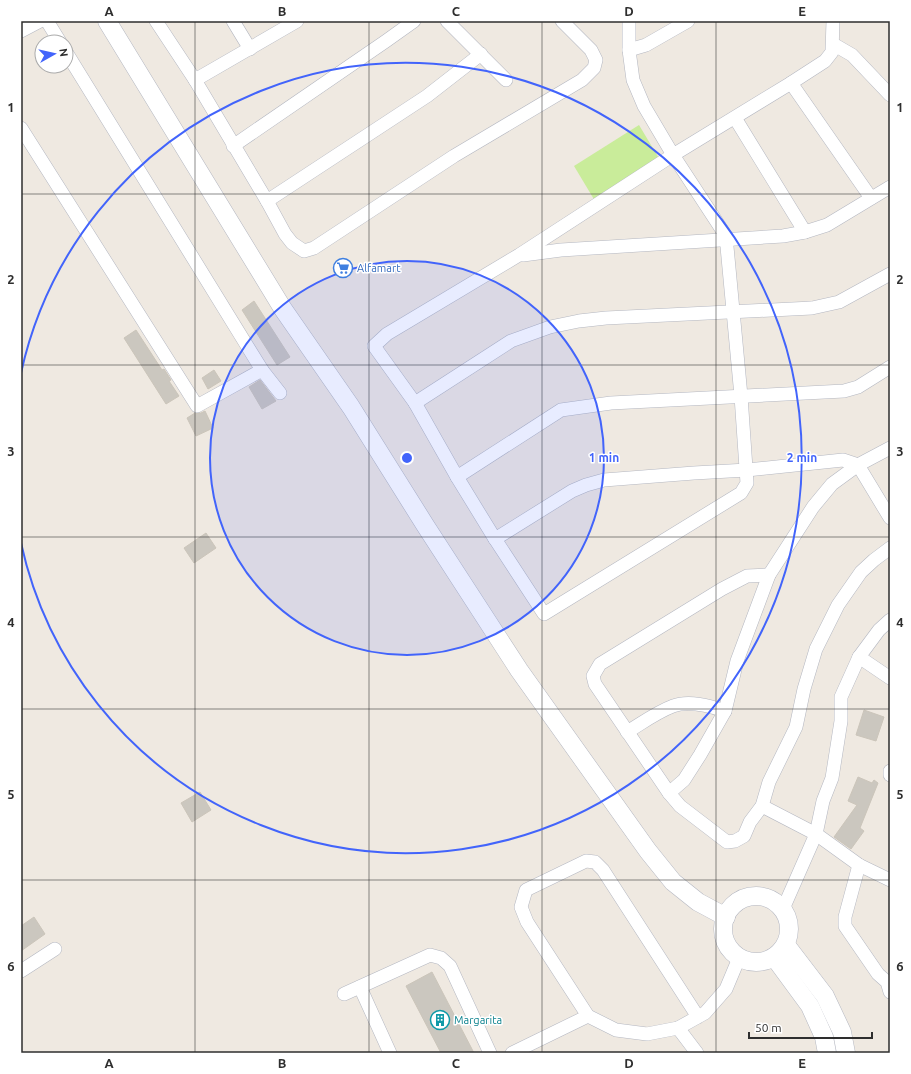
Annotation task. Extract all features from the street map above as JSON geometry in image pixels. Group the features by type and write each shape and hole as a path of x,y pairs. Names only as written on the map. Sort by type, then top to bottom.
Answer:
{"street":[{"path":"21,31 40,21"},
{"path":"47,21 55,34"},
{"path":"107,21 283,309 352,407 425,525 519,670 648,850 673,882 698,902 726,917"},
{"path":"156,21 195,80 285,234 292,243 304,250 314,248 454,156 582,80 594,68 596,60 591,50 562,21"},
{"path":"233,21 250,49"},
{"path":"195,80 297,21"},
{"path":"233,146 386,42 414,21"},
{"path":"447,21 506,80"},
{"path":"629,21 629,50 633,80 644,106 673,155 724,232 727,241 747,483 741,493 544,614 457,477 415,403 374,346 387,334 519,255 673,155 791,83 825,60 832,52 833,21"},
{"path":"629,50 646,45 688,21"},
{"path":"833,44 852,54 890,95"},
{"path":"267,201 427,96 481,54"},
{"path":"74,65 262,370 280,393"},
{"path":"791,83 871,198"},
{"path":"734,118 805,232"},
{"path":"21,128 26,148 197,406 262,370"},
{"path":"519,255 561,250 727,241 783,236 805,232 827,225 890,186"},
{"path":"415,403 511,341 550,327 579,320 606,318 812,308 829,305 851,296 890,274"},
{"path":"457,477 560,410 611,403 844,391 858,387 890,367"},
{"path":"669,793 684,780 725,711 737,661 769,576 813,507 832,484 858,465 890,448"},
{"path":"495,539 572,491 604,480 747,470 843,460 858,465 890,518"},
{"path":"769,576 747,576 722,588 600,664 593,676 595,684 669,793 680,806 727,842 735,841 744,836 750,822 762,806 769,782 796,727 809,671 816,649 828,624 848,589 861,572 890,548"},
{"path":"783,910 816,834 823,801 832,778 840,721 841,697 858,657 875,635 890,620"},
{"path":"858,657 890,678"},
{"path":"627,732 674,706 694,704 711,706 725,711"},
{"path":"762,806 816,834 860,865 890,880"},
{"path":"698,1017 603,870 595,862 586,861 526,890 521,907 527,922 588,1016 616,1030 647,1034 678,1028 698,1017 705,1013 726,989 739,958"},
{"path":"860,865 845,917 845,926 878,974 889,985"},
{"path":"751,896 760,896 777,903 783,910 788,918 789,936 780,951 766,961 757,963 739,958 732,952 724,935 724,926 730,909 736,903 751,896"},
{"path":"21,971 55,949"},
{"path":"780,951 810,1006 824,1038 827,1053"},
{"path":"780,951 825,996 842,1032 846,1053"},
{"path":"344,994 430,955 441,958 450,966 490,1053"},
{"path":"360,987 390,1053"},
{"path":"512,1053 588,1016"},
{"path":"678,1028 697,1053"}],"green space":[{"path":"639,125 660,160 595,201 574,166"}],"building":[{"path":"254,301 290,357 277,365 242,310"},
{"path":"136,330 162,370 164,369 171,380 169,381 179,396 166,404 124,338"},
{"path":"214,370 221,381 208,389 202,378"},
{"path":"260,380 276,401 262,409 249,387"},
{"path":"205,411 213,428 196,436 187,418 195,413"},
{"path":"206,533 216,548 194,563 184,548"},
{"path":"864,710 884,717 876,741 856,735"},
{"path":"858,777 872,783 874,780 878,783 860,828 864,831 851,849 834,837 857,805 848,801"},
{"path":"200,792 211,810 192,822 181,803"},
{"path":"34,917 45,934 21,951 21,926"},
{"name":"Margarita","path":"432,972 474,1053 441,1053 406,986"}],"place":[{"name":"Alfamart","path":"343,268"},
{"name":"Margarita","path":"440,1020"}]}
